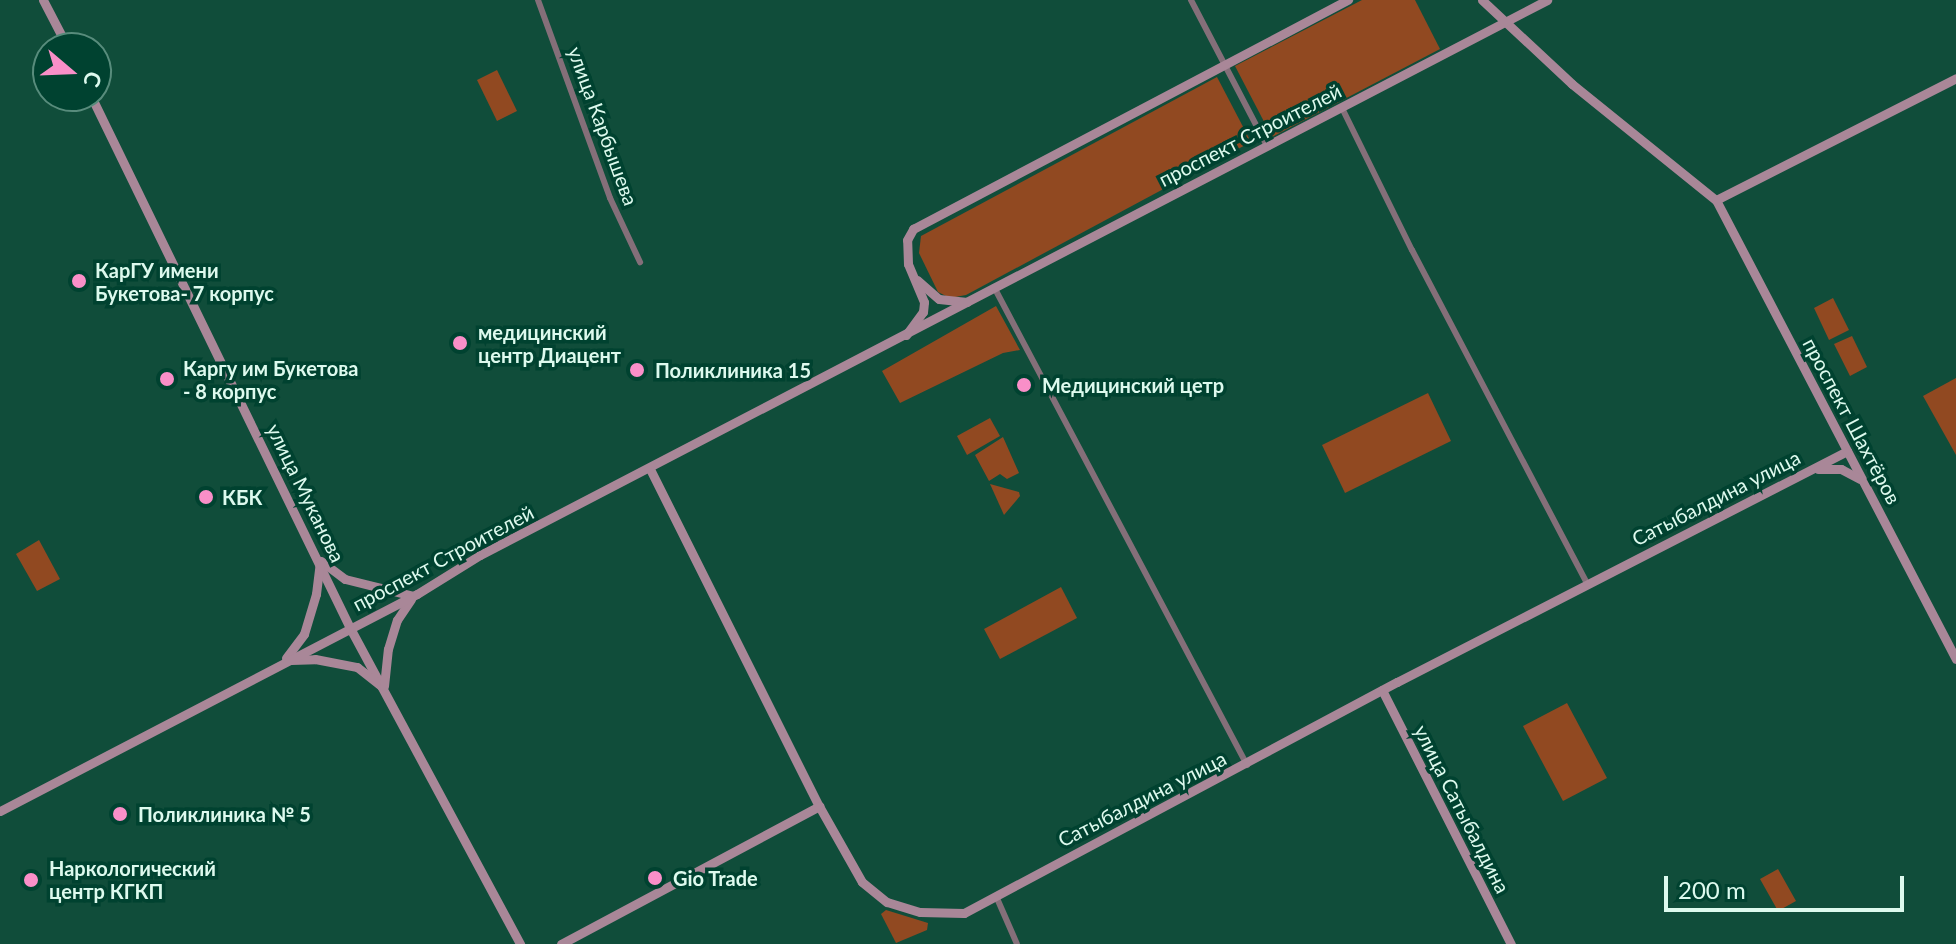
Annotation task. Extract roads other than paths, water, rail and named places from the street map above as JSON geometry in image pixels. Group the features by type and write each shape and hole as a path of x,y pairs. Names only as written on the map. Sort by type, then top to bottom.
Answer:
{"main road":[{"path":"43,0 60,32"},
{"path":"904,338 923,312 924,302 908,264 907,240 913,229 1348,0"},
{"name":"проспект Шахтёров","path":"1482,0 1572,84 1716,200 1956,659"},
{"name":"проспект Строителей","path":"0,811 284,660 413,596 480,555 904,338 994,287 1547,0"},
{"path":"1716,200 1956,78"},
{"name":"улица Муканова","path":"99,112 350,628 520,944"},
{"path":"914,278 939,299 969,302"},
{"name":"Сатыбалдина улица","path":"650,469 819,806 862,882 887,902 920,912 964,913 1247,765 1382,690 1847,451"},
{"path":"1810,470 1841,469 1864,483"},
{"path":"284,660 304,634 316,594 320,561 345,579 413,596 397,620 388,649 384,688"},
{"path":"284,660 315,659 357,667 384,688"},
{"name":"улица Сатыбалдина","path":"1382,690 1511,944"},
{"path":"561,944 819,806"}],"street":[{"name":"улица Карбышева","path":"538,0 610,198 640,262"},
{"path":"1191,0 1267,147"},
{"path":"1342,108 1412,250 1587,583"},
{"path":"994,287 1247,765"},
{"path":"996,896 1017,944"}],"place":[{"name":"КарГУ имени Букетова- 7 корпус","path":"79,281"},
{"name":"медицинский центр Диацент","path":"460,343"},
{"name":"Поликлиника 15","path":"637,370"},
{"name":"Каргу им Букетова - 8 корпус","path":"167,379"},
{"name":"Медицинский цетр","path":"1024,385"},
{"name":"КБК","path":"206,497"},
{"name":"Поликлиника № 5","path":"120,814"},
{"name":"Gio Trade","path":"655,878"},
{"name":"Наркологический центр КГКП","path":"31,880"}]}
